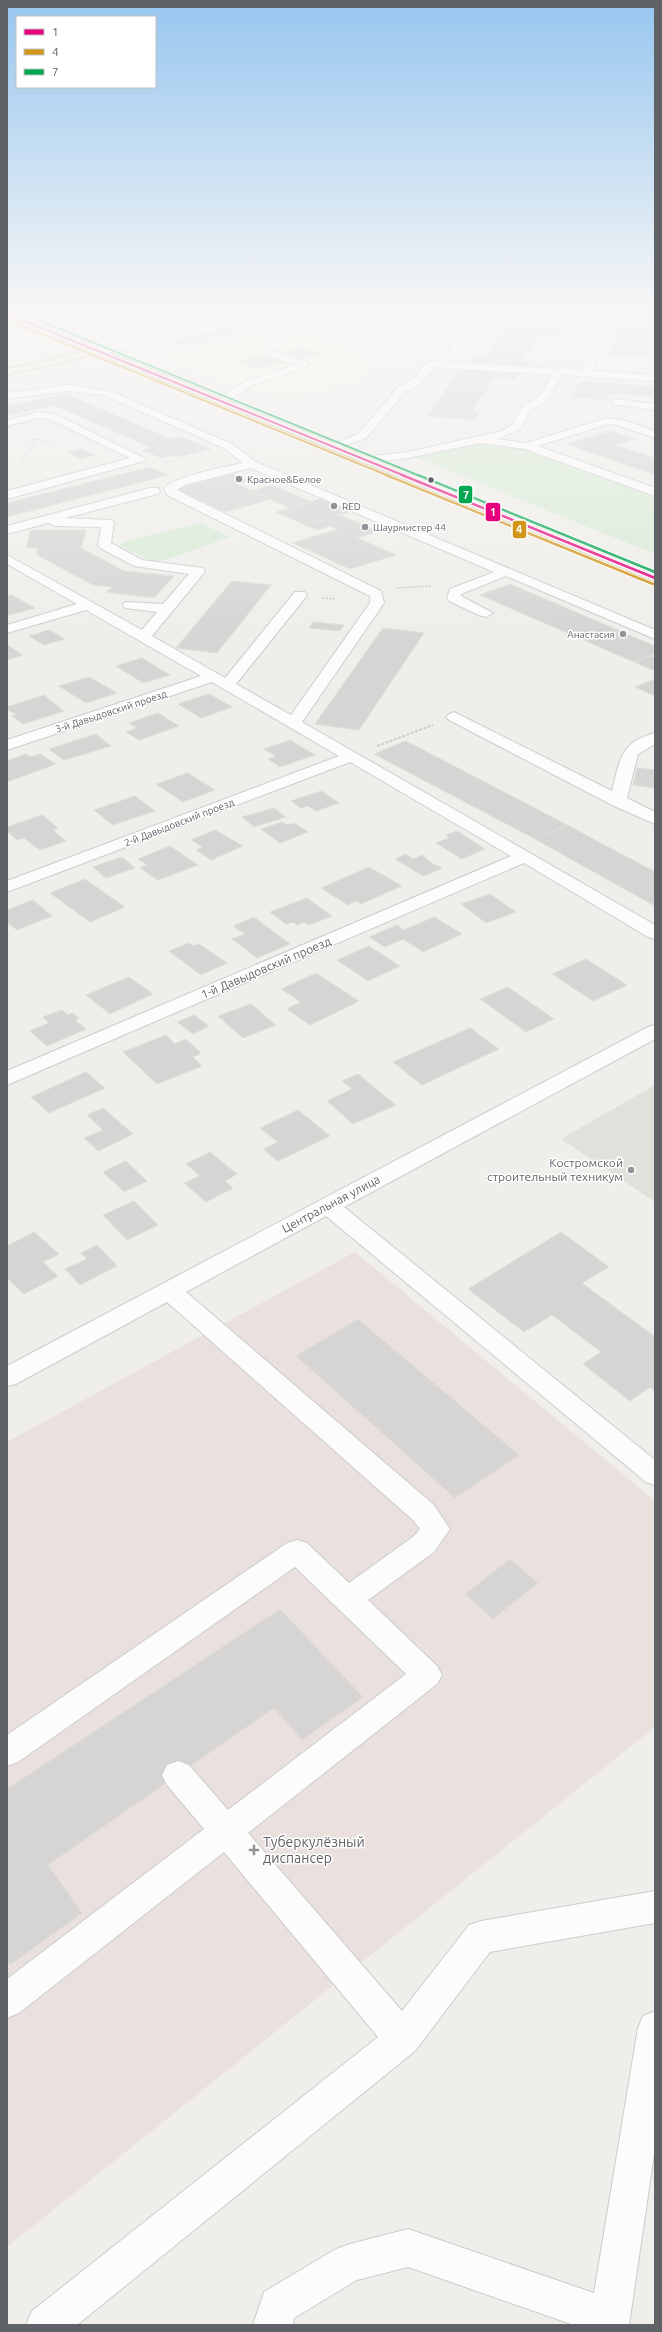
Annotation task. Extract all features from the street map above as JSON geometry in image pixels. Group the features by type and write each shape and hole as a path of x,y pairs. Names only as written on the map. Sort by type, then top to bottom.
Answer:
{"highway":[{"path":"258,417 655,578"}],"street":[{"path":"7,423 32,417"},
{"path":"7,495 140,459 53,417"},
{"path":"162,417 228,446 252,464 655,635"},
{"path":"332,447 362,436 378,417"},
{"path":"363,460 408,455 506,433 516,427 522,417"},
{"path":"527,446 607,421 619,422 655,435"},
{"path":"480,440 527,446 655,492"},
{"path":"252,464 181,483 170,489 171,492 376,594 378,598 377,603 293,724"},
{"path":"7,530 154,491"},
{"path":"50,519 56,522 108,523 104,545 139,563 198,571 144,636"},
{"path":"7,559 221,680 293,724 655,933"},
{"path":"486,613 454,598 455,592 506,572"},
{"path":"221,680 300,595"},
{"path":"7,629 88,605"},
{"path":"130,605 167,609"},
{"name":"3-й Давыдовский проезд","path":"7,745 221,680"},
{"path":"454,717 655,819"},
{"path":"618,801 630,753 635,747 655,738"},
{"name":"2-й Давыдовский проезд","path":"7,887 350,757"},
{"name":"1-й Давыдовский проезд","path":"7,1079 524,857"},
{"name":"Центральная улица","path":"7,1377 655,1031"},
{"path":"328,1206 655,1475"},
{"path":"170,1291 424,1514 436,1528 424,1544 348,1599"},
{"path":"7,1752 297,1551 427,1675 7,2002"},
{"path":"178,1774 225,1832 403,2039"},
{"path":"46,2325 403,2039 481,1937 655,1907"},
{"path":"273,2325 278,2306 350,2263 408,2248 610,2322 655,2028"}],"path":[{"path":"15,472 36,439"},
{"path":"372,748 435,724"}],"shaded area":[{"name":"Костромской строительный техникум","path":"655,1085 655,1202 561,1139"},
{"name":"Туберкулёзный диспансер","path":"355,1252 655,1501 655,1727 7,2247 7,1442"}],"green space":[{"path":"480,442 524,447 655,495 655,554 412,456"},
{"path":"200,523 230,537 165,560 150,561 120,545 126,541"}],"building":[{"path":"81,417 119,417 171,439 181,437 211,449 179,457 174,455 161,458 143,450 152,448"},
{"path":"437,417 477,417 475,420"},
{"path":"611,431 634,439 615,445 655,458 655,475 567,444"},
{"path":"81,449 95,455 81,459 67,452"},
{"path":"150,467 169,475 7,517 7,503"},
{"path":"232,474 248,481 237,484 271,499 226,512 177,489"},
{"path":"272,485 311,502 290,508 251,491"},
{"path":"323,498 353,511 305,525 276,512"},
{"path":"340,515 378,531 357,538 396,555 350,569 293,543 338,529 330,526 317,530 305,525"},
{"path":"31,530 86,530 81,548 124,571 174,576 154,598 106,592 112,587 93,585 37,555 37,548 26,548"},
{"path":"232,581 271,585 217,653 176,648"},
{"path":"510,584 655,646 655,654 634,662 480,595"},
{"path":"12,595 35,608 10,615 7,614 7,596"},
{"path":"313,622 344,625 340,631 309,628"},
{"path":"383,628 424,633 359,730 315,724"},
{"path":"49,630 65,639 44,645 29,636"},
{"path":"7,645 23,655 7,660"},
{"path":"651,656 655,658 655,671 634,662"},
{"path":"142,658 170,675 143,683 116,666"},
{"path":"89,677 117,693 86,703 59,686"},
{"path":"655,679 655,696 635,687"},
{"path":"209,694 232,707 201,718 178,704"},
{"path":"44,695 64,711 23,724 12,716 16,715 7,709 7,707"},
{"path":"158,713 179,726 139,740 126,732 137,728 129,723"},
{"path":"96,734 111,746 64,760 49,749"},
{"path":"290,740 315,755 280,767 268,759 276,756 264,749"},
{"path":"406,741 567,825 535,839 374,754"},
{"path":"26,754 31,757 40,754 56,764 7,782 7,761"},
{"path":"637,768 655,770 655,788 633,785"},
{"path":"188,773 215,790 183,802 156,784"},
{"path":"321,791 339,803 316,811 308,806 301,808 291,801"},
{"path":"135,796 155,811 113,825 94,810"},
{"path":"274,808 286,817 254,827 242,817"},
{"path":"42,815 58,828 53,830 66,841 40,850 24,838 17,840 7,831 7,827"},
{"path":"282,822 287,825 294,823 308,832 280,843 261,829"},
{"path":"567,825 655,872 655,906 535,839"},
{"path":"215,830 243,846 211,860 196,850 203,847 191,840"},
{"path":"457,831 485,849 462,859 436,843 449,838 446,835"},
{"path":"170,846 198,865 158,880 140,868 147,865 138,859"},
{"path":"406,854 413,859 422,855 433,864 443,868 423,876 395,859"},
{"path":"122,857 135,868 106,878 93,867"},
{"path":"369,867 402,886 361,904 356,901 348,905 321,888"},
{"path":"85,879 125,907 90,922 50,893"},
{"path":"490,894 516,912 486,923 461,904"},
{"path":"307,898 332,916 309,925 304,922 297,925 293,922 286,924 270,912"},
{"path":"33,900 52,916 17,930 7,922 7,910"},
{"path":"254,917 290,944 257,958 232,939 245,934 233,926"},
{"path":"434,917 462,934 423,952 403,939 385,947 369,937 397,925 404,930"},
{"path":"189,943 194,946 199,944 227,963 201,975 169,951"},
{"path":"369,946 400,966 368,981 337,960"},
{"path":"586,959 627,985 593,1001 552,974"},
{"path":"316,973 359,1001 310,1025 287,1009 301,1002 281,989"},
{"path":"129,977 153,994 110,1014 86,995"},
{"path":"508,987 554,1019 526,1032 480,999"},
{"path":"251,1004 276,1025 243,1038 218,1016"},
{"path":"62,1010 68,1015 73,1013 79,1018 75,1020 86,1029 47,1046 30,1031 49,1023 43,1017"},
{"path":"194,1015 209,1026 193,1034 177,1022"},
{"path":"470,1028 499,1049 422,1085 393,1062"},
{"path":"166,1035 175,1044 186,1039 201,1053 193,1057 202,1066 157,1084 123,1052"},
{"path":"86,1072 105,1088 49,1113 31,1097"},
{"path":"358,1074 396,1105 353,1124 327,1101 352,1089 342,1081"},
{"path":"103,1108 133,1134 98,1151 84,1138 103,1130 87,1115"},
{"path":"298,1110 330,1136 278,1161 263,1149 278,1142 260,1128"},
{"path":"210,1152 237,1174 225,1181 233,1188 206,1202 184,1183 200,1176 186,1164"},
{"path":"126,1161 147,1181 124,1192 103,1172"},
{"path":"134,1201 158,1225 127,1240 103,1215"},
{"path":"34,1232 59,1254 43,1262 58,1276 24,1294 7,1278 7,1246"},
{"path":"561,1232 609,1267 582,1283 655,1337 655,1391 650,1387 630,1401 583,1364 601,1352 552,1315 524,1332 468,1289"},
{"path":"97,1245 117,1266 80,1285 65,1269 87,1259 81,1253"},
{"path":"358,1319 519,1455 455,1498 296,1356"},
{"path":"510,1559 538,1583 493,1619 465,1594"},
{"path":"280,1609 363,1697 302,1740 274,1708 48,1865 82,1913 10,1965 7,1961 7,1789"}],"transit line":[{"name":"4","path":"244,417 653,584"},
{"name":"1","path":"259,417 655,578"},
{"name":"7","path":"275,417 655,572"}],"place":[{"name":"Красное&Белое","path":"239,479"},
{"name":"RED","path":"334,506"},
{"name":"Шаурмистер 44","path":"365,527"},
{"name":"Анастасия","path":"623,634"},
{"name":"Костромской строительный техникум","path":"631,1170"},
{"name":"Туберкулёзный диспансер","path":"254,1850"}]}
